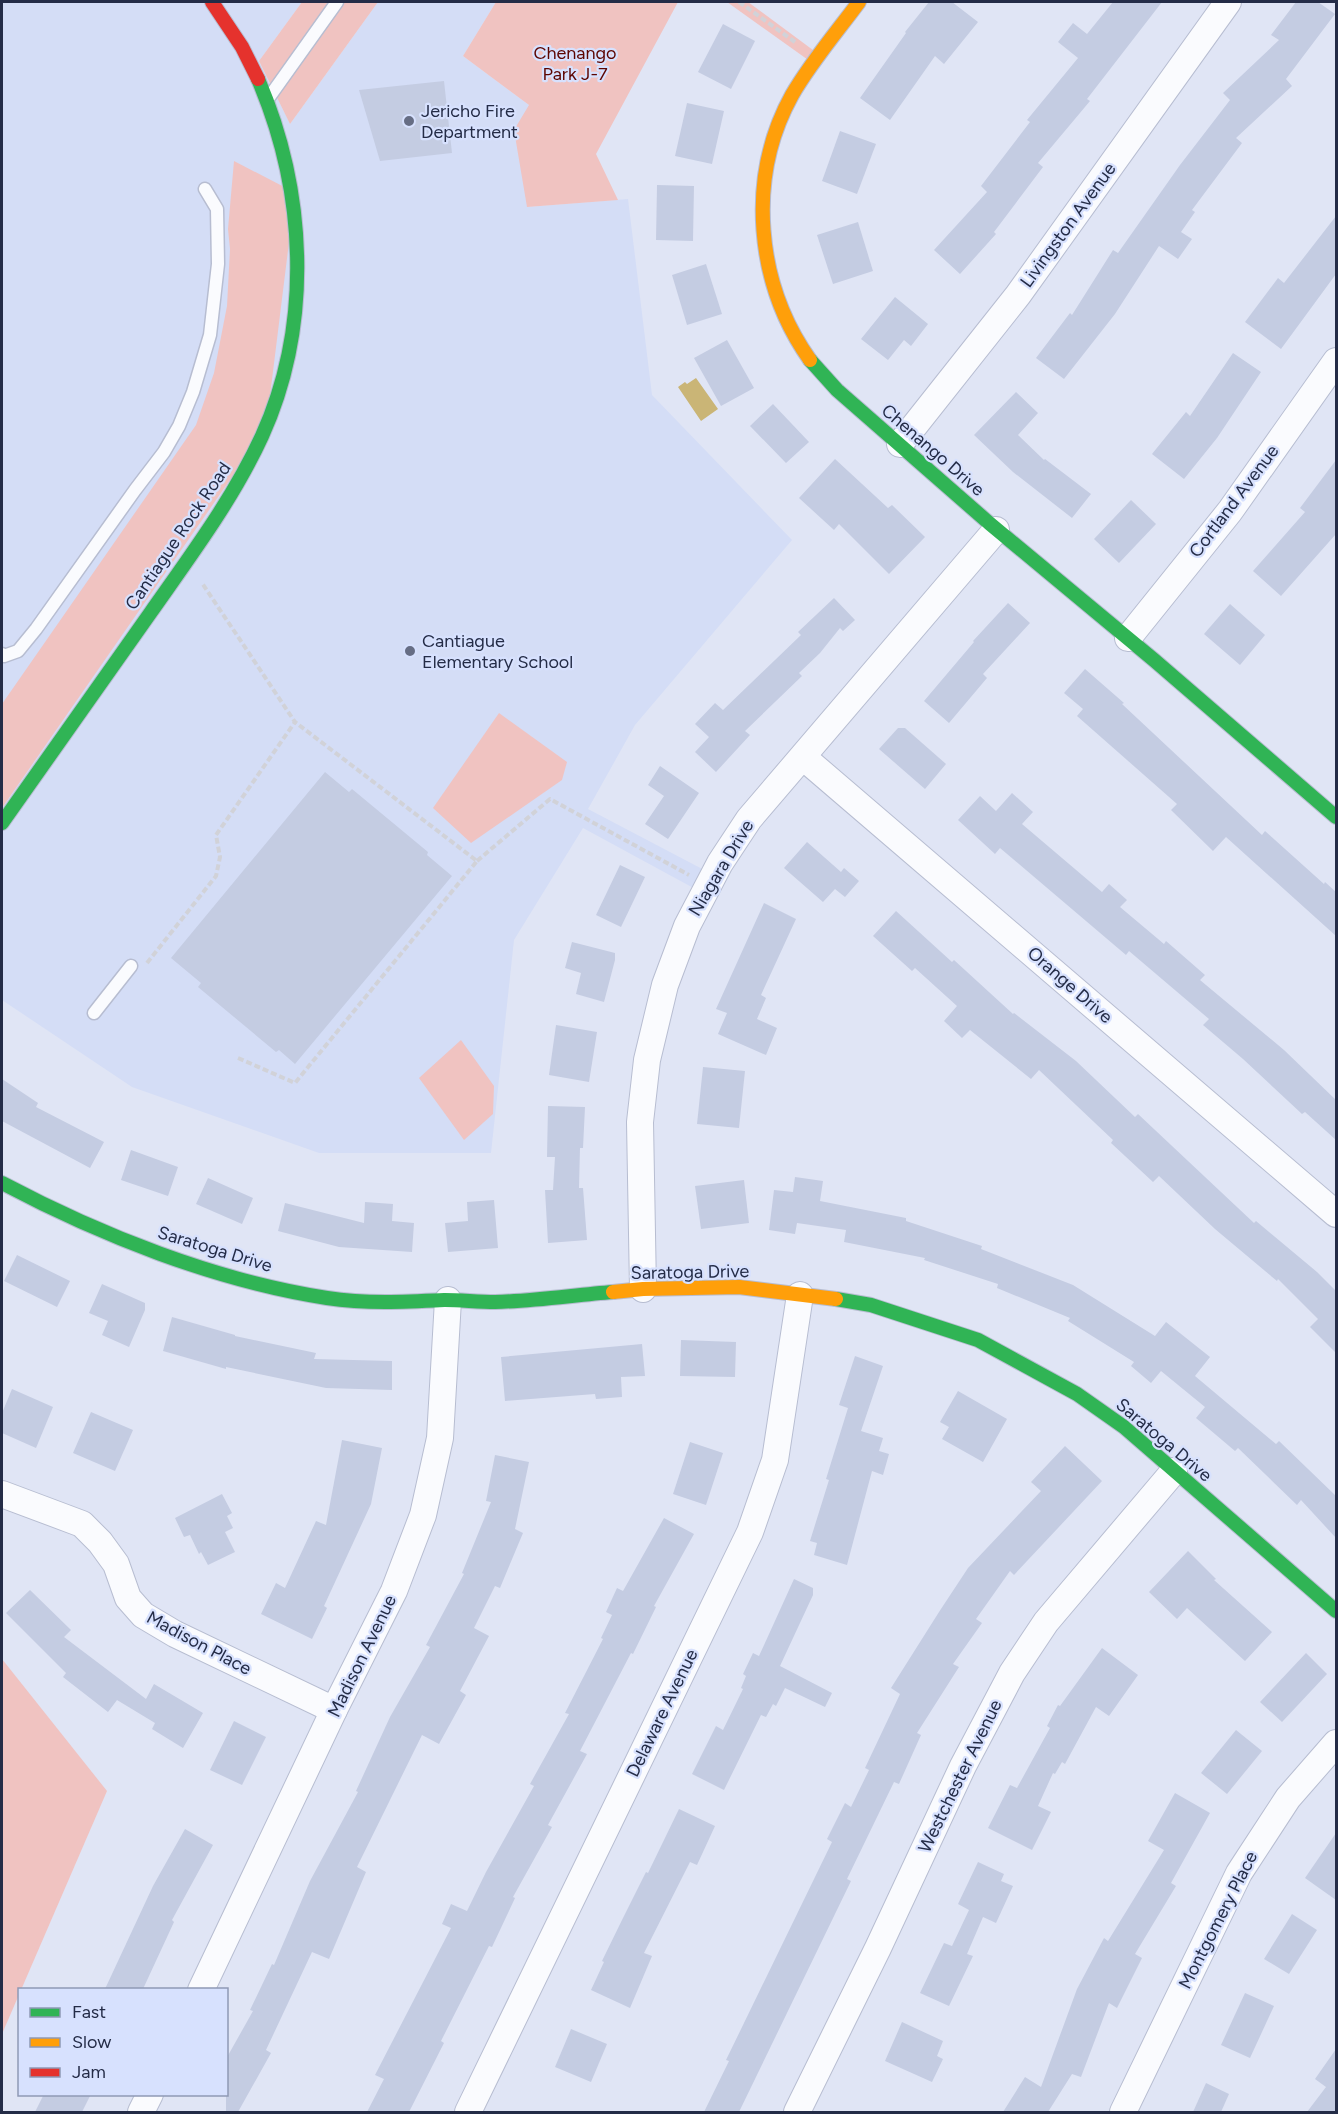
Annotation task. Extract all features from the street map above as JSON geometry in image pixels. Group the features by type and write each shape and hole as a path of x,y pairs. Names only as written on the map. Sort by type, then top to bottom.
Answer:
{"street":[{"name":"Cantiague Rock Road","path":"2,823 234,490 266,428 282,382 294,322 297,269 293,210 285,159 266,100 250,62 212,2"},
{"name":"Chenango Drive","path":"859,2 818,58 785,109 769,158 764,211 764,238 769,272 782,309 800,344 817,369 839,392 996,530 1128,638 1336,817"},
{"name":"Livingston Avenue","path":"900,444 1018,295 1228,2"},
{"name":"Cortland Avenue","path":"1128,638 1230,511 1336,361"},
{"name":"Niagara Drive","path":"643,1289 640,1122 647,1060 665,985 687,926 720,863 749,819 996,530"},
{"name":"Orange Drive","path":"803,757 1336,1214"},
{"name":"Saratoga Drive","path":"2,1184 59,1212 169,1256 233,1278 327,1298 391,1303 448,1300 495,1302 643,1289 739,1287 871,1305 978,1340 1077,1394 1124,1427 1336,1611"},
{"name":"Delaware Avenue","path":"468,2112 750,1532 775,1460 800,1295"},
{"name":"Madison Avenue","path":"201,1988 334,1710 394,1591 423,1515 440,1438 448,1300"},
{"name":"Westchester Avenue","path":"797,2112 878,1948 963,1766 1012,1673 1046,1622 1174,1471"},
{"name":"Madison Place","path":"2,1494 82,1524 100,1542 116,1564 128,1598 143,1615 175,1634 334,1710"},
{"name":"Montgomery Place","path":"1123,2112 1239,1873 1288,1798 1336,1743"},
{"path":"141,2112 149,2096"}],"lane":[{"path":"266,100 337,2"},
{"path":"2,654 4,656 18,651 36,629 164,452 179,426 193,392 210,335 218,264 218,209 205,189"},
{"path":"94,1013 131,966"}],"path":[{"path":"739,2 818,58"},
{"path":"186,559 295,722 477,861"},
{"path":"147,964 216,876 220,857 216,835 295,722"},
{"path":"238,1058 295,1083 477,861 550,799 709,885"}],"shaded area":[{"name":"Cantiague Elementary School","path":"2,2 302,2 259,61 290,124 378,2 496,2 463,56 529,105 527,207 628,199 652,395 792,540 635,725 588,809 708,872 699,891 583,828 514,940 491,1153 319,1153 132,1087 2,1000"},
{"path":"696,378 718,409 701,421 678,387"}],"green space":[{"path":"302,2 378,2 290,124 259,61"},
{"name":"Chenango Park J-7","path":"496,2 678,2 596,154 618,200 527,207 514,130 529,105 463,56"},
{"path":"727,2 748,2 817,53 811,62"},
{"path":"234,161 290,190 293,210 266,428 2,808 2,704 196,425 214,373 227,306 230,249 228,229"},
{"path":"499,713 567,762 562,780 471,843 433,808"},
{"path":"461,1040 494,1086 493,1114 464,1140 419,1078"},
{"path":"2,1659 107,1791 22,1988 18,1988 18,1997 2,2034"}],"building":[{"path":"929,2 952,2 978,22 944,64 935,56 890,120 860,98 905,32"},
{"path":"1113,2 1162,2 1087,99 1090,101 1038,163 1043,167 994,232 996,234 960,274 934,250 987,192 981,186 1030,122 1027,120 1078,58 1058,42 1073,23 1087,34"},
{"path":"1296,2 1318,2 1335,14 1286,79 1292,86 1236,138 1242,143 1192,210 1195,212 1181,232 1192,239 1178,259 1159,246 1115,314 1064,379 1036,358 1070,313 1072,315 1113,250 1118,253 1180,165 1230,100 1223,93 1279,40 1271,35"},
{"path":"723,24 755,41 731,89 698,72"},
{"name":"Jericho Fire Department","path":"444,81 452,153 380,161 359,90"},
{"path":"687,103 724,111 712,164 675,156"},
{"path":"840,131 876,144 857,194 822,181"},
{"path":"657,185 694,186 693,241 656,240"},
{"path":"1336,216 1336,274 1281,349 1245,322 1278,278 1284,283"},
{"path":"858,222 873,271 833,284 817,235"},
{"path":"706,264 722,314 687,325 672,275"},
{"path":"895,297 928,324 911,346 904,340 888,360 861,339"},
{"path":"727,340 754,388 721,406 694,358"},
{"path":"1233,353 1261,372 1217,438 1184,479 1152,454 1186,412 1190,416"},
{"path":"1016,392 1038,413 1018,435 1044,460 1091,494 1072,518 1013,472 974,435"},
{"path":"773,404 809,442 786,463 750,426"},
{"path":"835,459 888,508 892,505 925,537 889,574 839,524 834,530 799,498"},
{"path":"1336,460 1336,534 1281,596 1253,571 1305,512 1300,508"},
{"path":"1131,500 1156,524 1119,563 1094,539"},
{"path":"834,598 855,620 843,631 840,628 820,653 799,673 802,676 745,731 750,735 716,772 695,752 709,737 695,724 715,703 723,710 801,635 798,632"},
{"path":"1008,603 1030,623 983,674 987,678 949,723 924,701 973,641"},
{"path":"1230,604 1265,635 1240,665 1204,634"},
{"path":"1085,669 1124,703 1122,704 1262,835 1265,831 1336,892 1336,936 1226,837 1213,851 1171,810 1177,804 1077,716 1083,709 1064,693"},
{"path":"898,728 905,728 946,764 925,789 879,749"},
{"path":"660,766 699,793 668,839 645,824 664,796 648,785"},
{"path":"325,772 349,792 352,789 428,852 427,855 452,876 295,1064 279,1050 276,1052 198,987 201,983 171,958"},
{"path":"1012,793 1033,812 1022,824 1102,892 1109,884 1127,900 1120,907 1164,944 1166,941 1205,975 1200,980 1284,1050 1336,1100 1336,1140 1305,1112 1302,1114 1203,1025 1209,1019 1129,951 1126,955 1000,848 995,854 958,820 980,796 996,811"},
{"path":"807,842 841,872 844,868 859,881 845,897 835,889 823,902 784,868"},
{"path":"620,865 645,877 621,927 596,915"},
{"path":"764,903 796,919 761,995 766,998 757,1019 777,1028 766,1055 718,1034 727,1013 716,1009"},
{"path":"896,911 1013,1014 1076,1061 1135,1117 1138,1114 1254,1223 1256,1221 1336,1291 1336,1353 1310,1327 1318,1319 1278,1279 1277,1281 1215,1229 1159,1176 1153,1182 1111,1143 1113,1140 1039,1070 1031,1079 970,1030 962,1038 944,1021 957,1006 915,968 912,971 873,936"},
{"path":"572,942 615,953 604,1002 576,994 581,973 565,968"},
{"path":"556,1025 597,1032 589,1082 549,1075"},
{"path":"703,1067 745,1071 739,1128 697,1124"},
{"path":"2,1079 38,1103 36,1107 104,1142 90,1168 2,1121"},
{"path":"548,1106 585,1107 583,1148 580,1148 579,1188 583,1188 587,1240 548,1243 545,1190 553,1190 555,1157 547,1157"},
{"path":"131,1150 178,1167 168,1196 121,1180"},
{"path":"795,1177 823,1181 820,1201 906,1218 906,1221 982,1246 981,1249 1073,1285 1155,1336 1166,1322 1210,1357 1195,1376 1276,1444 1279,1441 1336,1496 1336,1538 1301,1500 1297,1505 1238,1448 1235,1451 1196,1418 1205,1407 1161,1371 1151,1383 1131,1366 1134,1362 1068,1321 1070,1318 997,1288 998,1284 924,1260 925,1258 844,1242 846,1230 797,1223 795,1234 769,1230 774,1190 793,1192"},
{"path":"208,1178 253,1198 242,1224 196,1204"},
{"path":"744,1180 749,1223 701,1229 695,1186"},
{"path":"494,1200 498,1248 448,1252 445,1223 468,1221 467,1202"},
{"path":"365,1202 393,1204 392,1221 414,1223 412,1252 339,1247 278,1231 285,1203 364,1223"},
{"path":"17,1255 70,1281 57,1307 4,1281"},
{"path":"102,1284 145,1303 145,1310 129,1347 102,1335 108,1321 89,1313"},
{"path":"172,1317 235,1336 316,1353 314,1359 392,1361 392,1390 326,1388 226,1367 226,1369 163,1351"},
{"path":"681,1340 736,1342 735,1377 680,1376"},
{"path":"642,1344 645,1376 621,1377 622,1397 596,1399 595,1394 505,1401 501,1357"},
{"path":"855,1356 883,1366 861,1431 883,1438 879,1451 889,1454 883,1475 872,1471 847,1565 814,1555 817,1543 810,1541 848,1408 839,1405"},
{"path":"12,1389 53,1407 36,1448 2,1433 2,1413"},
{"path":"958,1391 1007,1419 983,1462 942,1439 949,1427 940,1422"},
{"path":"91,1412 133,1430 115,1471 73,1453"},
{"path":"342,1440 382,1448 371,1504 324,1606 327,1608 312,1639 261,1614 276,1583 285,1588 316,1521 326,1525"},
{"path":"690,1442 723,1453 706,1505 673,1494"},
{"path":"1065,1446 1102,1481 1014,1575 1010,1571 976,1619 982,1623 953,1664 959,1667 917,1733 921,1735 899,1784 894,1782 847,1879 851,1881 739,2112 704,2112 729,2061 726,2060 832,1842 827,1839 845,1803 851,1807 869,1770 865,1768 900,1694 891,1688 968,1568 1041,1491 1031,1482"},
{"path":"495,1455 529,1462 515,1529 523,1533 500,1588 495,1586 474,1628 489,1636 460,1691 466,1695 439,1744 422,1735 357,1867 366,1872 329,1959 312,1952 266,2050 271,2053 238,2112 226,2112 228,2055 253,2011 250,2010 272,1964 274,1965 310,1881 358,1792 356,1791 390,1717 430,1647 426,1645 464,1574 462,1573 491,1502 486,1501"},
{"path":"222,1494 232,1513 227,1516 233,1528 225,1532 235,1552 208,1565 201,1552 199,1554 190,1535 184,1537 175,1518"},
{"path":"664,1518 694,1534 654,1606 656,1607 633,1654 631,1653 580,1751 587,1754 548,1825 552,1827 513,1897 515,1898 492,1947 489,1946 441,2041 444,2043 409,2112 367,2112 384,2079 375,2075 451,1928 442,1924 451,1904 467,1911 534,1786 530,1784 569,1714 565,1713 603,1639 601,1638 612,1615 606,1612 617,1588 623,1591"},
{"path":"1188,1551 1216,1579 1214,1580 1272,1632 1245,1661 1187,1608 1177,1619 1149,1592"},
{"path":"794,1579 813,1588 813,1595 780,1666 832,1693 825,1707 785,1688 776,1706 773,1704 766,1717 761,1715 724,1790 692,1774 716,1726 723,1730 743,1689 741,1688 746,1676 743,1674 753,1653 759,1656"},
{"path":"30,1590 71,1630 64,1637 146,1699 154,1684 203,1713 183,1748 152,1729 155,1723 117,1700 108,1712 63,1677 66,1673 6,1613"},
{"path":"1102,1648 1138,1675 1109,1716 1096,1707 1065,1764 1062,1762 1055,1774 1053,1773 1038,1806 1051,1812 1032,1850 988,1828 1010,1785 1017,1788 1050,1728 1047,1726 1058,1705 1060,1706"},
{"path":"1306,1653 1327,1674 1282,1722 1260,1702"},
{"path":"234,1721 266,1737 242,1785 210,1770"},
{"path":"1236,1730 1262,1751 1227,1794 1201,1773"},
{"path":"1175,1793 1210,1813 1171,1883 1176,1886 1135,1954 1142,1958 1117,2008 1109,2003 1081,2077 1072,2074 1048,2112 1003,2112 1025,2077 1041,2087 1077,1989 1104,1938 1108,1941 1164,1850 1148,1841"},
{"path":"679,1809 715,1826 697,1865 690,1862 644,1953 652,1956 630,2008 591,1990 604,1962 602,1961"},
{"path":"185,1829 213,1845 172,1920 174,1922 143,1988 105,1988 153,1886"},
{"path":"1336,1833 1336,1900 1305,1878"},
{"path":"978,1862 1004,1874 1001,1881 1013,1886 996,1923 983,1917 967,1954 973,1956 949,2006 920,1993 944,1943 952,1946 969,1910 958,1904"},
{"path":"1292,1914 1317,1930 1289,1974 1264,1959"},
{"path":"1245,1993 1274,2006 1250,2058 1221,2045"},
{"path":"902,2022 943,2041 937,2056 943,2059 932,2082 885,2061"},
{"path":"571,2029 607,2044 591,2082 555,2067"},
{"path":"1336,2049 1336,2112 1307,2112 1326,2087 1315,2079"},
{"path":"1206,2083 1229,2094 1221,2112 1193,2112"},
{"path":"43,2096 90,2096 82,2112 35,2112"}],"traffic: fast":[{"path":"2,823 211,526 251,459 278,393 290,348 296,303 297,257 294,211 286,166 274,122 258,79"},
{"path":"810,360 837,390 989,523 1154,660 1336,817"},
{"path":"2,1183 79,1221 160,1254 243,1280 327,1298 371,1302 445,1300 495,1302 613,1292"},
{"path":"836,1299 871,1305 978,1340 1077,1394 1124,1427 1336,1611"}],"traffic: slow":[{"path":"810,360 792,330 778,298 768,265 763,195 768,161 777,127 792,95 815,59 859,2"},
{"path":"613,1292 643,1289 739,1287 836,1299"}],"traffic: jam":[{"path":"212,2 242,47 258,79"}],"place":[{"name":"Jericho Fire Department","path":"409,121"},
{"name":"Cantiague Elementary School","path":"410,651"}]}
